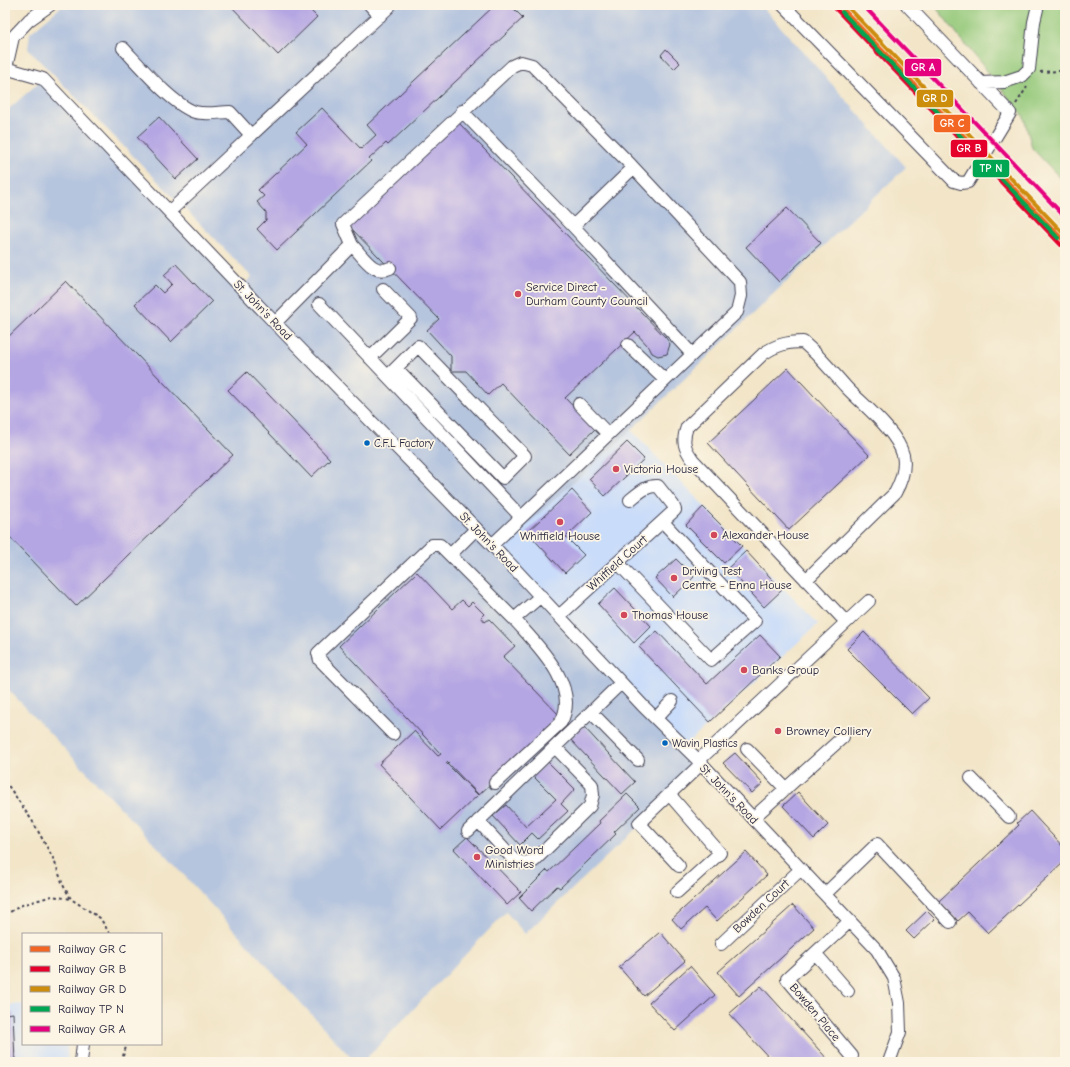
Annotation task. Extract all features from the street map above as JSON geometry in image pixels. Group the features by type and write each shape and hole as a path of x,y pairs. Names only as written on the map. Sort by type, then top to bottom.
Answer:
{"street":[{"path":"5,68 13,37 30,20 50,5"},
{"path":"170,211 384,11 370,5"},
{"path":"783,5 954,181 961,183 968,182 1010,113 907,5"},
{"path":"981,83 1004,82 1022,76 1029,69 1034,22 1038,5"},
{"path":"123,48 152,79 182,105 195,112 230,112 251,136"},
{"path":"390,268 383,271 376,270 352,245 343,224 462,111 512,66 521,62 532,65 633,168 740,282 741,296 737,312 492,545"},
{"name":"St. John's Road","path":"5,68 43,79 275,323 492,545 621,682 700,762 877,950 894,978 899,1003 900,1032 889,1062"},
{"path":"462,111 573,226 692,354"},
{"path":"573,226 633,168"},
{"path":"275,323 352,245"},
{"path":"370,358 411,318 382,289"},
{"path":"319,304 370,358 392,372 521,517"},
{"path":"806,580 895,493 902,479 904,463 903,455 898,444 890,433 815,353 803,342 790,342 776,346 763,354 687,427 683,437 684,448 693,460 806,580 846,622"},
{"path":"628,345 665,380"},
{"path":"418,346 525,456 503,478 401,373 392,372 418,346"},
{"path":"579,404 608,434"},
{"name":"Whitfield Court","path":"559,616 675,510 670,500 658,486 652,486 642,490 630,500"},
{"path":"618,562 711,660 756,621 663,522"},
{"path":"450,555 476,529"},
{"path":"393,734 320,660 318,653 432,545 440,545 514,619 557,671 563,683 565,714 560,722 495,783"},
{"path":"514,619 541,596"},
{"path":"679,866 639,823 700,762 869,601"},
{"path":"468,831 621,682"},
{"path":"656,718 672,701"},
{"path":"591,712 638,760"},
{"path":"753,818 843,737"},
{"path":"478,821 514,860 524,863 534,861 590,806 592,785 555,747"},
{"path":"747,749 786,788"},
{"path":"971,778 1009,817"},
{"path":"669,794 720,853 677,892"},
{"path":"825,894 877,844 950,922"},
{"name":"Bowden Court","path":"721,944 801,869"},
{"name":"Bowden Place","path":"850,921 787,979 852,1056"},
{"path":"815,953 848,991"},
{"path":"82,1062 83,1045"}],"path":[{"path":"1010,113 1029,85 1029,69 1045,73 1060,71 1065,74"},
{"path":"5,781 33,822 54,860 63,885 72,899 100,918 109,933"},
{"path":"5,915 22,905 52,896 72,899"},
{"path":"121,1062 127,1045"}],"shaded area":[{"path":"63,5 761,5 906,167 631,430 498,551 703,765 525,934 506,912 363,1062 355,1062 171,861 5,686 5,112 43,79 241,287 252,277 28,49 30,33"},
{"path":"631,430 818,624 684,747 498,551"},
{"path":"22,1004 22,1045 67,1045 68,1062 5,1062 5,1005"}],"green space":[{"path":"934,5 1065,5 1065,183 1032,148 1024,117"}],"building":[{"path":"230,5 305,5 317,17 278,55"},
{"path":"495,5 510,5 523,18 388,145 386,143 369,159 371,161 277,250 257,229 266,220 266,212 257,202 264,196 258,190 307,144 296,132 322,108 361,149 376,135 367,125"},
{"path":"666,49 680,63 674,69 661,55"},
{"path":"159,117 198,159 176,179 137,137"},
{"name":"Service Direct - Durham County Council","path":"458,122 666,338 670,344 667,354 658,356 652,353 649,347 635,332 565,398 595,429 569,454 501,383 488,395 466,371 451,371 451,356 427,330 439,319 349,226"},
{"path":"787,208 821,243 779,282 746,247"},
{"path":"176,264 212,302 171,342 135,304 155,285 163,293 172,284 164,275"},
{"path":"66,281 233,455 76,606 5,532 5,340"},
{"path":"788,368 869,455 789,530 708,443"},
{"path":"247,372 330,459 311,477 228,390"},
{"name":"Victoria House","path":"627,442 644,459 605,496 589,479"},
{"name":"Whitfield House","path":"572,490 592,512 566,537 584,555 565,573 527,532"},
{"name":"Alexander House","path":"703,507 742,546 724,563 686,525"},
{"path":"746,551 782,590 764,607 728,568"},
{"name":"Driving Test Centre - Enna House","path":"676,559 694,577 673,597 655,578"},
{"path":"417,572 452,609 462,600 468,606 472,602 484,614 481,617 485,622 489,619 515,646 503,657 561,717 479,795 447,762 446,763 478,795 441,830 379,764 414,731 438,756 441,754 339,646"},
{"name":"Thomas House","path":"615,588 651,626 634,643 598,604"},
{"name":"Banks Group","path":"657,631 707,684 760,635 780,656 710,722 639,647"},
{"path":"864,632 929,698 912,714 847,649"},
{"path":"583,726 635,782 622,794 570,739"},
{"path":"735,753 763,783 752,793 723,763"},
{"path":"548,762 575,789 561,804 568,811 538,839 532,833 520,845 493,816 506,805 526,827 556,799 533,776"},
{"path":"798,792 828,825 814,839 783,806"},
{"path":"627,794 640,807 614,832 616,834 560,888 557,886 531,911 519,898 547,870 549,872 600,823 599,821"},
{"path":"1030,811 1065,849 1065,861 988,933 968,912 958,921 939,901 1019,825 1017,823"},
{"path":"467,837 521,892 507,905 454,849"},
{"path":"746,852 767,875 717,921 705,908 681,929 672,919"},
{"path":"793,905 814,928 739,996 718,972"},
{"path":"927,911 935,919 914,939 906,931"},
{"path":"660,932 685,961 644,996 619,967"},
{"path":"690,966 715,995 675,1031 649,1003"},
{"path":"761,986 830,1062 773,1062 729,1014"},
{"path":"13,1013 15,1062 5,1062 5,1014"}],"transit line":[{"path":"839,5 1065,242"},
{"path":"846,5 1065,235"},
{"path":"863,5 1065,217"},
{"path":"835,8 1061,245"},
{"path":"842,12 1058,238"}],"place":[{"name":"Service Direct - Durham County Council","path":"518,294"},
{"name":"C.F.L Factory","path":"367,443"},
{"name":"Victoria House","path":"616,469"},
{"name":"Whitfield House","path":"560,522"},
{"name":"Alexander House","path":"714,535"},
{"name":"Driving Test Centre - Enna House","path":"674,578"},
{"name":"Thomas House","path":"624,615"},
{"name":"Banks Group","path":"744,670"},
{"name":"Browney Colliery","path":"778,731"},
{"name":"Wavin Plastics","path":"665,743"},
{"name":"Good Word Ministries","path":"477,857"}]}
